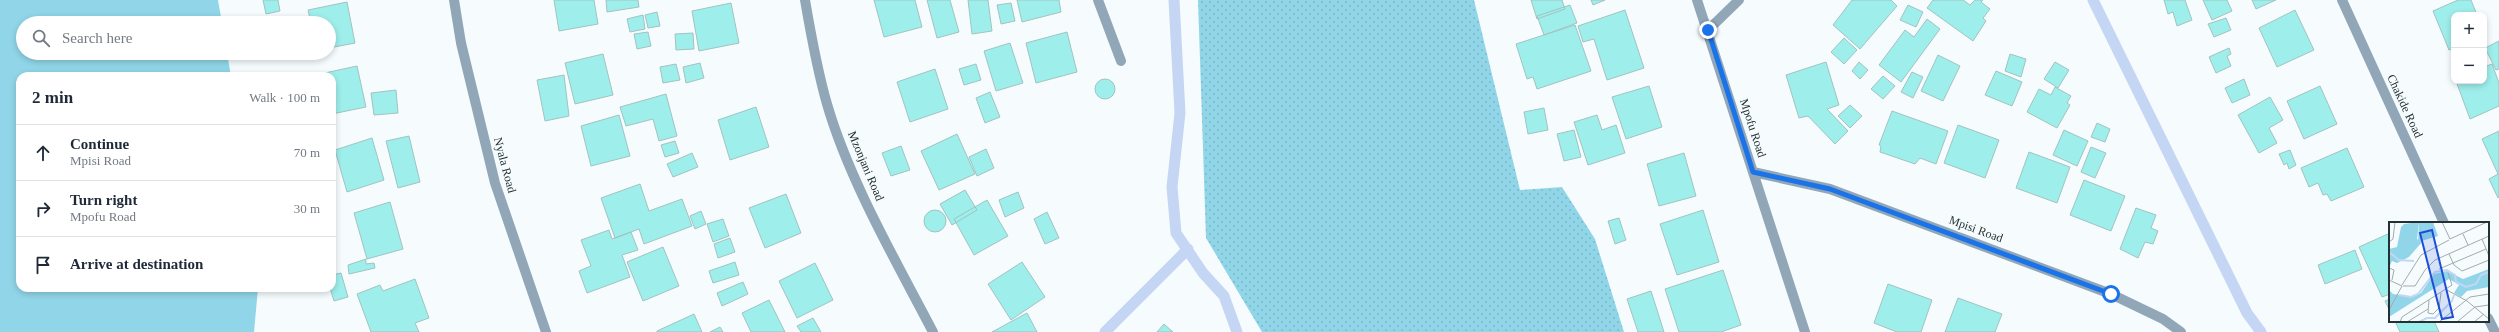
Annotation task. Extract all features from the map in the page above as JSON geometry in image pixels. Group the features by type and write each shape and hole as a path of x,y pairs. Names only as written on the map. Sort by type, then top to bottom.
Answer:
{"street":[{"name":"Nyala Road","path":"454,0 461,43 496,183 546,332"},
{"name":"Mzonjani Road","path":"805,0 811,39 827,104 844,151 878,226 933,332"},
{"path":"1098,0 1121,61"},
{"name":"Mpofu Road","path":"1697,0 1805,332"},
{"path":"1708,30 1739,0"},
{"name":"Chakide Road","path":"2342,0 2444,222"},
{"name":"Mpisi Road","path":"1753,172 1830,189 2096,288 2163,319 2182,332"},
{"path":"2489,320 2494,332"}],"shaded area":[{"path":"0,0 218,0 221,16 16,16 16,60 228,60 230,72 16,72 16,292 258,292 254,332 0,332"},
{"path":"1198,0 1474,0 1520,190 1562,187 1595,239 1624,332 1262,332 1206,238"}],"building":[{"path":"263,0 278,0 280,11 266,14"},
{"path":"554,0 594,0 598,24 559,31"},
{"path":"606,0 638,0 639,7 607,12"},
{"path":"874,0 915,0 922,27 884,37"},
{"path":"927,0 950,0 959,32 937,38"},
{"path":"968,0 988,0 992,31 972,34"},
{"path":"1017,0 1059,0 1061,12 1022,22"},
{"path":"1531,0 1562,0 1565,9 1537,19"},
{"path":"1591,0 1605,0 1593,5"},
{"path":"1852,0 1891,0 1897,6 1860,49 1833,25"},
{"path":"1933,0 1963,0 1970,5 1975,0 1983,0 1981,2 1990,9 1983,18 1986,21 1973,41 1927,8"},
{"path":"2164,0 2185,0 2192,20 2177,26 2173,12 2168,14"},
{"path":"2203,0 2227,0 2232,11 2212,20"},
{"path":"2252,0 2276,0 2256,9"},
{"path":"2458,0 2471,0 2476,12 2451,12 2451,49 2449,50 2433,11"},
{"path":"347,2 355,43 336,47 336,16 309,16 308,10"},
{"path":"731,3 739,43 699,51 692,11"},
{"path":"1011,3 1015,21 1001,24 997,5"},
{"path":"1570,5 1577,23 1544,35 1537,16"},
{"path":"1908,5 1923,12 1916,27 1900,20"},
{"path":"1625,10 1644,68 1607,80 1594,39 1583,42 1578,26"},
{"path":"2295,10 2314,50 2277,67 2259,28"},
{"path":"657,12 660,26 648,28 645,15"},
{"path":"643,15 645,29 630,32 627,19"},
{"path":"2226,18 2231,30 2214,37 2208,24"},
{"path":"1927,19 1940,29 1901,82 1879,65 1905,30 1914,37"},
{"path":"1575,25 1591,71 1537,89 1533,77 1527,79 1516,44"},
{"path":"648,32 651,46 637,49 634,34"},
{"path":"1067,32 1077,72 1036,83 1026,43"},
{"path":"693,33 694,49 676,50 675,34"},
{"path":"1844,38 1857,50 1844,64 1831,52"},
{"path":"2499,41 2499,69 2496,70 2487,52 2487,47"},
{"path":"1010,43 1023,83 996,91 984,51"},
{"path":"2229,48 2231,54 2227,56 2231,66 2216,73 2209,57"},
{"path":"603,54 613,95 575,104 565,63"},
{"path":"2010,54 2026,59 2021,77 2005,71"},
{"path":"1938,55 1960,66 1943,101 1921,91"},
{"path":"1826,62 1839,105 1827,109 1848,131 1835,144 1808,116 1799,118 1786,75"},
{"path":"1859,62 1868,70 1860,79 1852,71"},
{"path":"2055,62 2069,70 2058,88 2044,79"},
{"path":"700,63 704,78 686,83 683,67"},
{"path":"676,64 680,80 663,83 660,67"},
{"path":"976,64 981,80 964,85 959,69"},
{"path":"2492,64 2499,83 2499,106 2470,119 2457,84 2487,84 2487,66"},
{"path":"357,66 366,107 336,113 336,72 329,72"},
{"path":"935,69 948,109 910,122 897,82"},
{"path":"1996,71 2022,82 2012,106 1985,95"},
{"path":"1912,72 1923,77 1913,98 1901,92"},
{"path":"564,75 569,116 545,121 537,80"},
{"path":"1883,76 1895,86 1883,99 1871,89"},
{"path":"1101,79 1109,79 1115,85 1115,93 1109,99 1101,99 1095,93 1095,85"},
{"path":"2244,79 2250,95 2232,103 2225,88"},
{"path":"1649,86 1662,127 1626,139 1612,97"},
{"path":"2320,86 2337,124 2304,139 2287,101"},
{"path":"2055,87 2071,96 2067,103 2070,105 2057,128 2027,112 2039,89 2051,95"},
{"path":"396,90 398,113 374,115 371,93"},
{"path":"990,92 1000,117 985,123 976,98"},
{"path":"666,94 677,136 659,141 653,119 626,126 620,107"},
{"path":"2270,97 2283,120 2269,128 2277,143 2259,153 2238,115"},
{"path":"1850,105 1862,116 1850,128 1838,116"},
{"path":"756,107 769,147 730,160 718,120"},
{"path":"1544,108 1548,130 1528,134 1524,112"},
{"path":"1892,111 1948,131 1936,164 1920,158 1915,164 1880,152 1881,146 1879,145"},
{"path":"619,115 630,156 591,166 581,126"},
{"path":"1597,115 1602,130 1616,125 1625,153 1588,165 1574,122"},
{"path":"2097,123 2110,129 2105,142 2091,137"},
{"path":"1958,125 1999,140 1985,178 1944,163"},
{"path":"1574,130 1581,157 1564,161 1557,134"},
{"path":"2064,130 2088,141 2077,166 2053,155"},
{"path":"2499,131 2498,198 2489,179 2498,174 2482,139"},
{"path":"957,134 975,174 939,190 921,151"},
{"path":"409,136 420,182 398,188 386,141"},
{"path":"372,138 384,180 347,192 336,150"},
{"path":"675,141 679,153 665,157 661,145"},
{"path":"901,146 910,170 891,176 882,153"},
{"path":"2091,147 2106,153 2095,178 2081,172"},
{"path":"2347,148 2364,187 2331,201 2327,194 2323,195 2318,183 2309,187 2301,168"},
{"path":"986,149 994,168 977,176 969,157"},
{"path":"2290,150 2296,165 2289,169 2287,163 2284,165 2279,154"},
{"path":"2029,152 2070,167 2057,203 2016,188"},
{"path":"692,153 698,167 673,177 667,164"},
{"path":"1684,153 1696,196 1659,206 1647,164"},
{"path":"2084,180 2125,196 2111,231 2070,215"},
{"path":"640,184 649,211 682,199 692,226 644,244 639,229 615,238 601,198"},
{"path":"965,190 977,210 952,225 940,204"},
{"path":"1018,192 1024,208 1005,217 999,200"},
{"path":"786,194 801,233 765,248 749,208"},
{"path":"987,200 1008,236 974,255 954,219"},
{"path":"390,202 403,249 367,259 354,213"},
{"path":"2136,208 2156,215 2151,228 2158,231 2153,244 2145,242 2138,258 2120,249"},
{"path":"935,210 943,213 946,221 943,229 935,232 927,229 924,221 927,213"},
{"path":"1703,210 1719,262 1677,275 1660,224"},
{"path":"701,211 706,224 695,229 690,216"},
{"path":"1047,212 1059,238 1045,244 1034,219"},
{"path":"1619,218 1626,240 1615,244 1608,221"},
{"path":"723,219 729,236 713,242 707,224"},
{"path":"609,230 612,239 631,232 638,250 622,255 630,277 587,293 579,271 591,266 581,240"},
{"path":"2389,233 2389,294 2382,297 2359,247"},
{"path":"730,238 735,252 718,258 714,244"},
{"path":"663,247 679,286 643,301 627,262"},
{"path":"2355,250 2362,269 2325,284 2318,265"},
{"path":"366,259 366,264 374,263 375,268 349,274 348,265"},
{"path":"735,262 739,275 713,283 709,271"},
{"path":"1022,262 1045,297 1011,320 988,284"},
{"path":"815,263 833,300 797,318 779,281"},
{"path":"1723,270 1741,325 1721,332 1679,332 1665,289"},
{"path":"341,273 348,297 334,301 331,292 336,292 336,274"},
{"path":"415,279 429,318 415,323 419,332 371,332 357,294 380,285 383,291"},
{"path":"743,282 748,294 722,306 717,293"},
{"path":"1888,284 1932,300 1921,332 1897,332 1874,323"},
{"path":"1651,291 1664,332 1638,332 1627,299"},
{"path":"1958,298 2002,314 1995,332 1945,332"},
{"path":"2389,299 2389,309 2385,301"},
{"path":"769,300 785,332 751,332 742,313"},
{"path":"1027,313 1037,332 992,332"},
{"path":"694,314 702,332 657,332 657,331"},
{"path":"813,318 821,332 801,332 797,326"},
{"path":"2395,322 2434,322 2439,332 2400,332"},
{"path":"1164,324 1173,332 1157,332"},
{"path":"720,327 723,332 710,332"}],"waterway":[{"path":"1174,0 1180,113 1172,187 1176,233 1203,273 1224,296 1237,332"},
{"path":"2093,0 2247,313 2261,332"},
{"path":"1105,332 1188,249"}],"route":[{"path":"1708,30 1753,172 1830,189 2111,294"}]}
